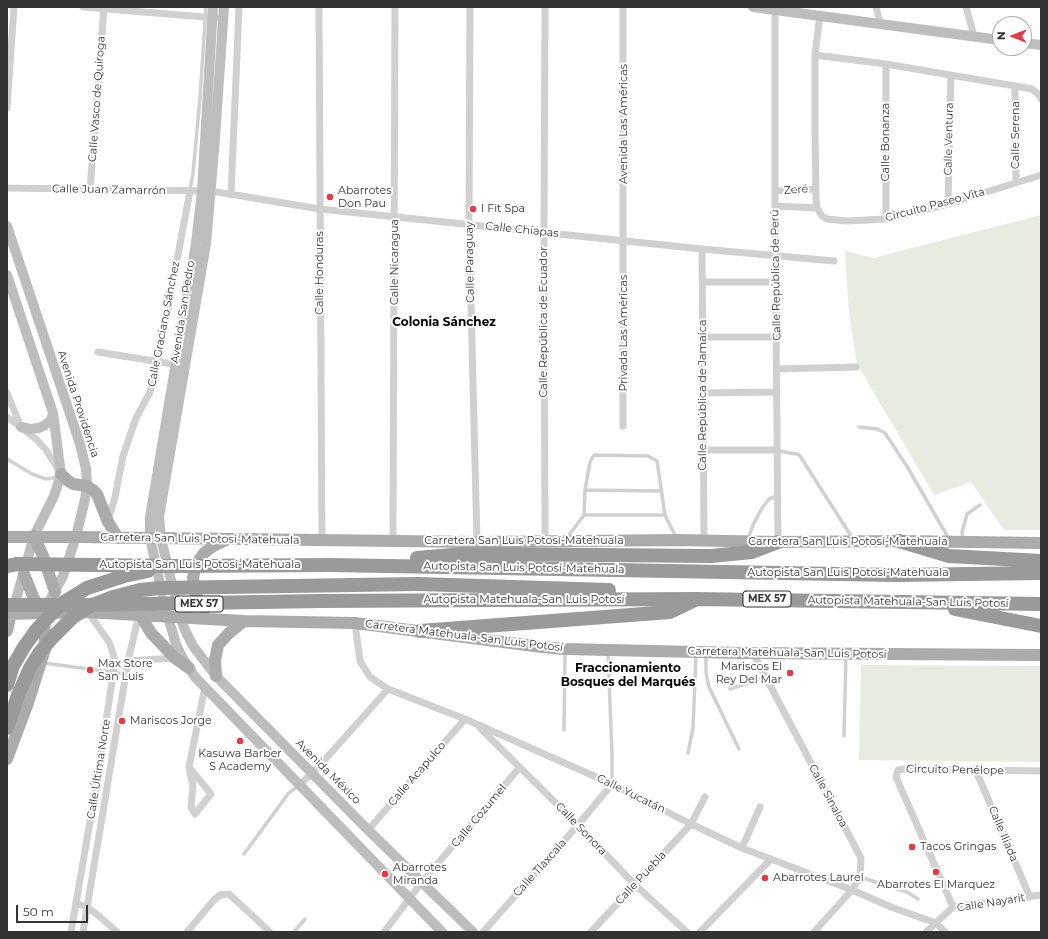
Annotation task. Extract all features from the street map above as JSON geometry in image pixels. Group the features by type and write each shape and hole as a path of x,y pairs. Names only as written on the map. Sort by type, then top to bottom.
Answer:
{"highway":[{"path":"899,541 949,556 1041,561"},
{"path":"330,565 464,554 711,556 752,552 778,542"},
{"name":"Autopista San Luis Potosí-Matehuala","path":"14,567 330,565 895,574 1041,573"},
{"path":"7,684 13,666 24,648 37,629 61,604 87,588 105,581 174,566"},
{"path":"7,728 18,695 30,668 40,652 74,617 92,605 113,597 140,590 180,587 418,584 493,593"},
{"name":"Autopista Matehuala-San Luis Potosí","path":"8,611 419,600 493,593 649,592 690,599 1041,604"},
{"path":"420,631 670,612 690,599"},
{"path":"918,602 1041,626"}],"main road":[{"path":"61,474 73,484 87,486 97,494 108,522 118,538"},
{"name":"Carretera San Luis Potosí-Matehuala","path":"7,537 34,536 476,542 677,540 747,542 899,541 1041,543"},
{"path":"34,536 43,556 55,592"},
{"path":"221,620 210,614 200,604 195,592 193,578 196,565 204,554 214,545 228,539"},
{"path":"8,753 28,703 45,649 44,612 14,567"},
{"path":"45,649 83,610"},
{"name":"Carretera Matehuala-San Luis Potosí","path":"8,611 44,612 83,610 140,616 221,620 355,623 565,649 753,653 1041,655"},
{"path":"7,631 8,611"},
{"path":"140,616 151,633 175,658 189,668"},
{"path":"216,676 215,660 218,645 229,633 244,621"},
{"path":"7,669 28,703"}],"street":[{"path":"7,108 14,7"},
{"path":"83,7 223,19"},
{"name":"Avenida San Pedro","path":"167,617 155,538 206,244 207,191 204,98 209,18 213,7"},
{"name":"Avenida San Pedro","path":"180,617 155,538 150,517 196,243 207,191 224,7"},
{"path":"231,194 240,7"},
{"name":"Calle Honduras","path":"319,7 322,540"},
{"name":"Calle Nicaragua","path":"393,541 395,7"},
{"name":"Calle Paraguay","path":"470,7 469,224 476,542"},
{"name":"Calle República de Ecuador","path":"545,7 545,542"},
{"name":"Avenida Las Américas","path":"623,7 624,241"},
{"path":"753,7 992,39"},
{"path":"876,7 880,23"},
{"path":"966,7 974,36"},
{"name":"Calle Vasco de Quiroga","path":"90,190 104,8"},
{"name":"Calle República de Perú","path":"775,9 778,542"},
{"path":"817,208 815,55 820,15"},
{"path":"815,55 886,64 1032,89 1041,99"},
{"name":"Calle Bonanza","path":"886,64 886,219"},
{"name":"Calle Ventura","path":"948,204 951,75"},
{"name":"Calle Serena","path":"1016,86 1016,183"},
{"name":"Circuito Paseo Vita","path":"817,208 822,216 827,219 860,221 886,219 948,204 1041,175"},
{"name":"Calle Juan Zamarrón","path":"7,188 207,191"},
{"name":"Zeré","path":"775,192 816,189"},
{"name":"Calle Graciano Sánchez","path":"108,522 115,497 123,456 136,418 150,392 158,361 190,191"},
{"name":"Calle Chiapas","path":"207,191 320,209 702,249 834,261"},
{"name":"Zeré","path":"775,206 817,208"},
{"name":"Avenida Providencia","path":"7,226 80,444 86,470 86,499 76,537 63,576 44,612"},
{"name":"Privada Las Américas","path":"623,426 624,241"},
{"name":"Calle República de Jamaica","path":"702,249 704,541"},
{"path":"7,275 53,413 61,474 54,496 34,536 14,567 8,611"},
{"path":"702,282 776,282"},
{"path":"702,338 776,336"},
{"path":"98,352 186,366"},
{"path":"777,369 856,367"},
{"path":"41,377 55,372"},
{"path":"703,393 777,392"},
{"path":"7,393 21,427"},
{"path":"21,427 30,429 39,428 51,420 53,413"},
{"path":"7,417 36,439 46,450 61,474"},
{"path":"703,450 777,450"},
{"name":"Calle Última Norte","path":"71,932 97,781 115,662 114,653 108,642 83,610"},
{"name":"Calle Última Norte","path":"83,932 128,661 140,616"},
{"path":"167,617 176,644 189,668 205,687 442,932"},
{"name":"Avenida México","path":"180,617 193,646 216,676 368,830 474,932"},
{"name":"Calle Yucatán","path":"355,623 360,661 370,678 388,689 465,719 612,784 742,848 852,890 891,907 936,923 945,932"},
{"name":"Calle Sinaloa","path":"753,653 861,858 860,877"},
{"path":"128,661 175,658"},
{"path":"188,767 212,794 195,814 191,807 193,786 188,767 205,687"},
{"path":"300,784 312,774 388,689"},
{"name":"Calle Acapulco","path":"368,830 465,719"},
{"name":"Calle Sonora","path":"477,725 578,825 634,884 687,932"},
{"name":"Calle Cozumel","path":"384,932 422,882 520,768"},
{"name":"Circuito Penélope","path":"953,907 896,777 898,770 1041,771"},
{"name":"Calle Iliada","path":"976,771 1030,897"},
{"name":"Calle Tlaxcala","path":"483,932 578,825 612,784"},
{"name":"Calle Puebla","path":"591,932 691,824 705,797"},
{"path":"742,848 760,808"},
{"path":"700,932 771,859"},
{"path":"814,932 852,890 860,877"},
{"path":"187,932 214,900 220,895 229,894 270,932"},
{"name":"Calle Nayarit","path":"926,932 953,907 1041,895"},
{"path":"76,903 87,907 117,932"}],"lane":[{"path":"206,7 209,18"},
{"path":"190,191 204,98"},
{"path":"859,427 885,433 957,542 962,532 967,514 980,504"},
{"path":"777,450 798,454 800,456 855,542"},
{"path":"565,541 584,515 590,462 594,455 648,456 657,461 665,515 677,540"},
{"path":"7,459 32,474 46,478 53,478 61,474"},
{"path":"586,490 661,491"},
{"path":"747,542 753,525 762,508 769,499 778,495"},
{"path":"584,515 665,515"},
{"path":"564,730 565,649"},
{"path":"608,650 612,784"},
{"path":"701,652 709,687 739,749"},
{"path":"688,753 693,728 696,674 701,652"},
{"path":"844,736 846,654"},
{"path":"41,663 126,674"},
{"path":"730,689 765,677"},
{"path":"244,854 288,794 300,784"},
{"path":"860,877 907,892 918,899"},
{"path":"294,932 305,919"}],"shaded area":[{"path":"1041,215 1041,530 1004,530 971,482 934,495 857,364 849,314 845,251 873,258"},
{"path":"861,665 1041,666 1041,762 859,760"}],"place":[{"name":"Abarrotes Don Pau","path":"330,197"},
{"name":"I Fit Spa","path":"473,209"},
{"name":"Max Store San Luis","path":"90,670"},
{"name":"Mariscos El Rey Del Mar","path":"790,673"},
{"name":"Mariscos Jorge","path":"122,721"},
{"name":"Kasuwa Barber S Academy","path":"240,741"},
{"name":"Tacos Gringas","path":"912,847"},
{"name":"Abarrotes El Marquez","path":"936,872"},
{"name":"Abarrotes Miranda","path":"385,874"},
{"name":"Abarrotes Laurel","path":"765,878"}],"district":[{"name":"Colonia Sánchez","path":"444,322"},
{"name":"Fraccionamiento Bosques del Marqués","path":"628,675"}]}
